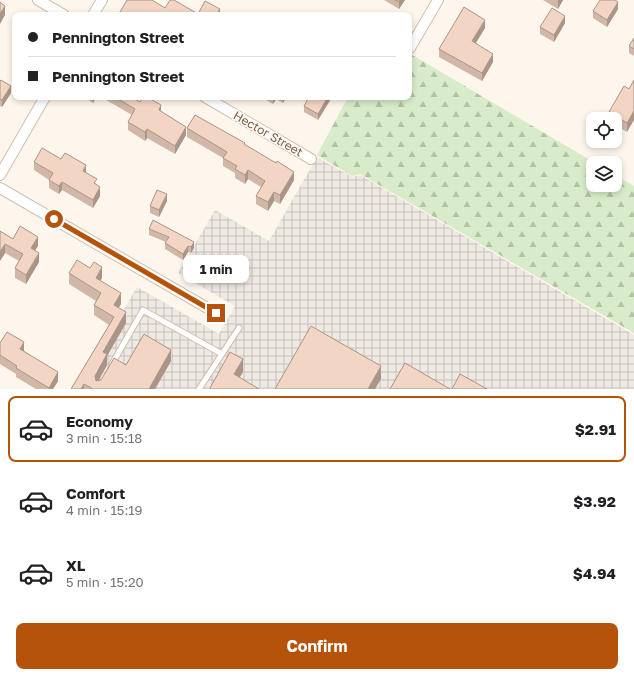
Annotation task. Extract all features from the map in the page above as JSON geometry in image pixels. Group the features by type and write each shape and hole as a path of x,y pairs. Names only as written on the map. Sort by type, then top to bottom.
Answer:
{"street":[{"path":"38,0 59,12"},
{"path":"95,12 102,0"},
{"path":"412,45 438,0"},
{"path":"0,175 43,100"},
{"name":"Hector Street","path":"210,100 311,159"},
{"path":"0,188 216,313"}],"lane":[{"path":"109,369 143,310 222,354"},
{"path":"199,389 239,328"}],"shaded area":[{"path":"317,157 352,177 360,175 634,335 634,389 78,389 137,287 219,334 235,306 178,273 215,210 269,241"}],"green space":[{"path":"412,55 586,158 586,192 622,192 622,179 634,186 634,333 360,174 352,176 317,155 346,100 412,100"}],"building":[{"path":"127,0 152,0 165,8 170,0 174,0 195,12 120,12"},
{"path":"600,0 615,0 618,2 607,20 593,11"},
{"path":"205,1 220,9 218,12 199,12"},
{"path":"0,2 5,6 0,14"},
{"path":"464,7 485,20 472,41 493,54 482,73 439,49"},
{"path":"552,8 565,16 554,35 540,27"},
{"path":"634,38 634,49 629,46"},
{"path":"1,80 11,86 2,100 0,99"},
{"path":"634,80 634,111 627,123 622,120 622,112 609,112 624,86 629,89"},
{"path":"120,100 137,100 140,102 141,100 152,100 161,105 159,110 186,127 175,146 147,129 145,132 128,122 135,109"},
{"path":"307,100 326,100 318,114 304,106"},
{"path":"195,115 294,172 280,195 274,192 268,202 256,196 265,181 248,170 245,175 235,169 237,166 223,158 227,152 187,128"},
{"path":"42,148 61,159 65,153 86,165 83,171 97,179 94,183 100,187 93,200 62,182 59,186 49,180 53,173 34,162"},
{"path":"157,190 167,194 159,210 150,206"},
{"path":"153,220 194,242 191,247 188,246 183,254 165,243 169,237 149,229"},
{"path":"20,226 38,237 31,248 39,253 26,275 15,268 23,254 5,244 0,252 0,231 13,239"},
{"path":"77,260 90,268 94,262 102,267 96,278 121,293 114,305 126,312 103,352 107,354 95,376 96,381 101,380 114,358 126,365 144,334 171,350 149,389 93,389 84,384 81,389 71,389 114,317 94,305 101,293 69,273"},
{"path":"311,326 381,366 368,389 275,389"},
{"path":"7,332 24,342 20,349 58,372 49,388 16,368 17,366 0,355 0,343"},
{"path":"230,352 243,359 234,374 259,389 210,388"},
{"path":"405,363 450,389 390,389"},
{"path":"460,374 487,389 452,389"}],"route":[{"path":"54,219 216,313"}]}
